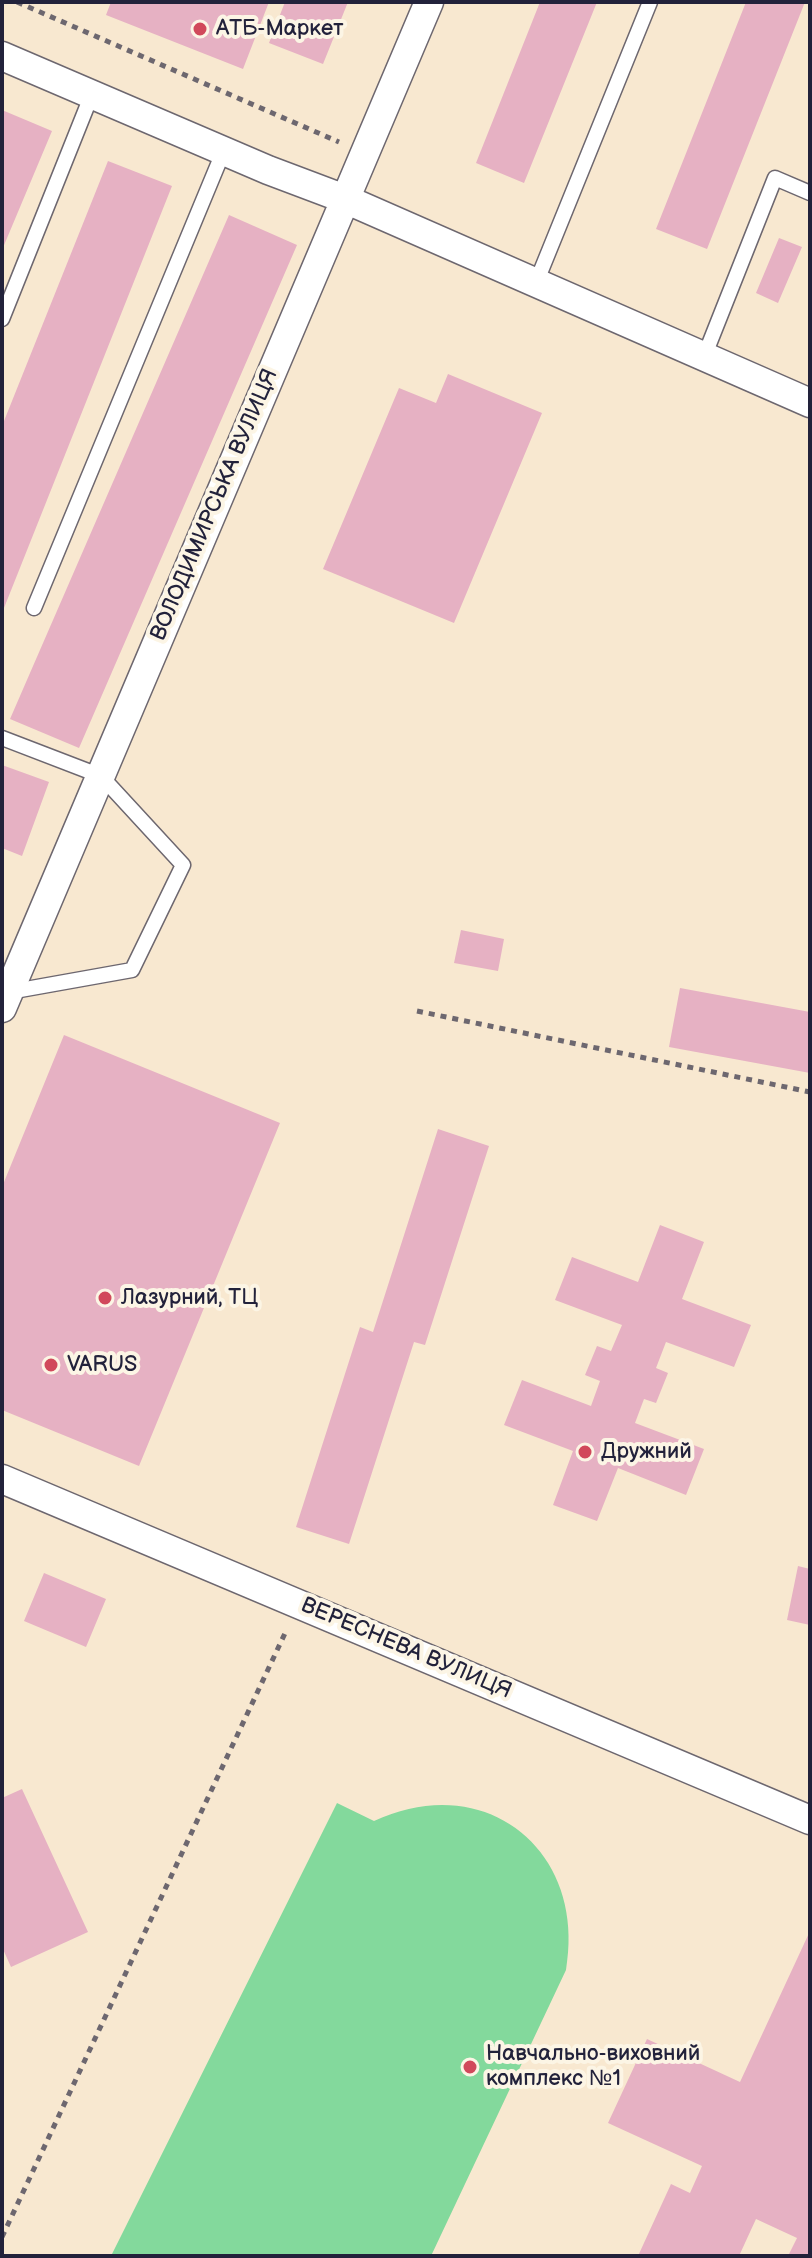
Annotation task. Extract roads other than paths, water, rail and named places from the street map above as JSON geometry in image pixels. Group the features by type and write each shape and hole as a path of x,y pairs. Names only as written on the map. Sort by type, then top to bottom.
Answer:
{"street":[{"name":"ВОЛОДИМИРСЬКА ВУЛИЦЯ","path":"6,1000 429,2"},
{"path":"2,56 345,199 810,403"},
{"name":"ВЕРЕСНЕВА ВУЛИЦЯ","path":"2,1479 810,1820"}],"lane":[{"path":"536,283 650,2"},
{"path":"2,319 92,94"},
{"path":"34,608 224,150"},
{"path":"704,357 775,178 810,193"},
{"path":"2,738 101,776 183,865 132,970 6,1000"}],"place":[{"name":"АТБ-Маркет","path":"200,29"},
{"name":"Лазурний, ТЦ","path":"105,1298"},
{"name":"VARUS","path":"51,1365"},
{"name":"Дружний","path":"585,1452"},
{"name":"Навчально-виховний комплекс №1","path":"470,2067"}]}
